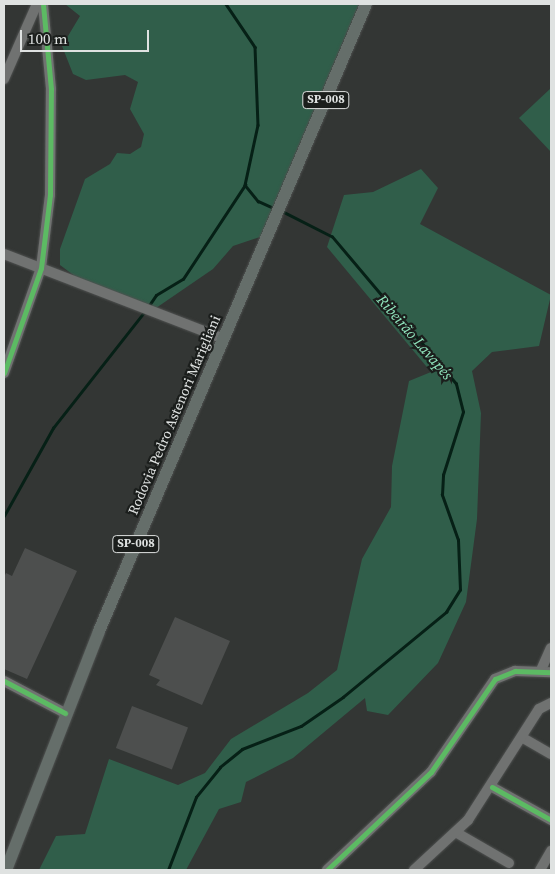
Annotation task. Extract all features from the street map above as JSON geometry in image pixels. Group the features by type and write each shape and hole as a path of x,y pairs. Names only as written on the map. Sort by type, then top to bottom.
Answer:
{"main road":[{"name":"Rodovia Pedro Astenori Marigliani","path":"6,870 66,713 222,338 366,4"}],"street":[{"path":"4,80 37,4"},
{"path":"4,373 41,268 53,170 43,4"},
{"path":"4,254 222,338"},
{"path":"327,870 431,772 488,685 503,674 546,671 551,648"},
{"path":"4,681 66,713"},
{"path":"414,870 457,833 492,787 523,738 538,709 549,703"},
{"path":"523,738 551,754"},
{"path":"492,787 551,820"},
{"path":"457,833 509,863"},
{"path":"540,870 551,850"}],"green space":[{"path":"65,4 359,4 260,237 233,246 213,269 156,308 80,280 60,265 60,249 85,179 110,164 117,153 130,154 141,147 144,134 130,109 138,82 125,75 86,80 73,74 62,46 80,16"},
{"path":"551,88 551,152 519,118"},
{"path":"421,169 438,188 420,224 551,295 539,346 492,352 472,371 481,413 477,519 466,602 438,663 388,715 367,711 365,698 293,758 246,782 241,802 219,809 186,870 39,870 56,836 85,834 109,759 178,785 205,773 231,739 308,693 337,670 362,559 391,507 392,466 409,381 431,372 327,247 344,195 373,192"}],"building":[{"path":"25,548 77,571 27,679 4,669 4,577 6,573 12,576"},
{"path":"175,617 230,641 202,705 156,685 160,680 149,675"},
{"path":"132,706 188,728 172,770 116,748"}],"waterway":[{"name":"Ribeirão Lavapés","path":"226,4 255,47 258,125 245,185 258,201 276,209"},
{"path":"148,307 156,295 183,279 245,185"},
{"name":"Ribeirão Lavapés","path":"168,870 196,797 220,767 242,749 301,726 343,697 446,612 460,590 458,540 442,495 443,475 463,412 456,384 332,237 283,212"},
{"path":"4,516 53,428 145,311"}],"cycle path":[{"path":"4,373 41,268 50,195 51,89 43,4"},
{"path":"327,870 431,772 495,679 515,671 551,672"},
{"path":"4,681 65,713"},
{"path":"492,787 551,820"}]}
